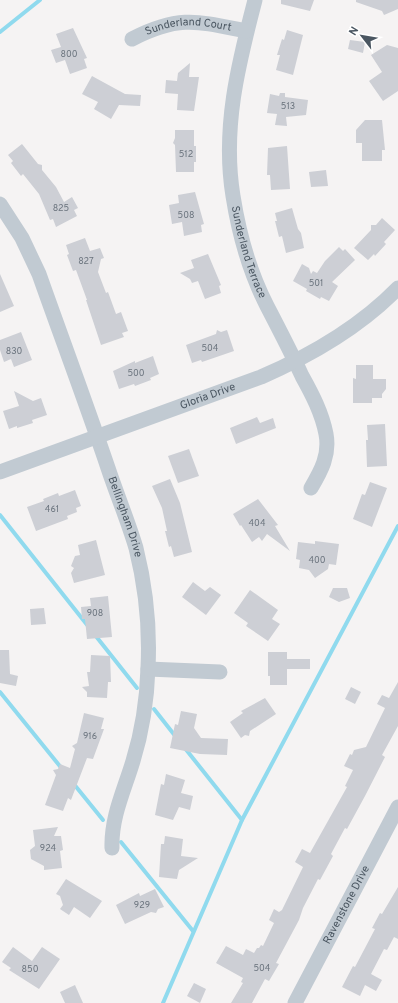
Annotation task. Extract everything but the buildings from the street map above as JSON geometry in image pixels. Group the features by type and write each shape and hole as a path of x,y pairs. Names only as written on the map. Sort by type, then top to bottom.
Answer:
{"street":[{"name":"Sunderland Terrace","path":"254,0 235,81 231,105 229,152 233,196 248,260 266,304 318,406 326,435 326,456 322,468 311,488"},
{"name":"Sunderland Court","path":"132,39 152,29 170,23 205,22 246,31"},
{"name":"Bellingham Drive","path":"0,204 22,238 39,274 130,530 140,569 147,607 148,669 140,735 114,814 112,848"},
{"name":"Gloria Drive","path":"0,472 98,438 261,377 296,362 344,334 382,304 398,288"},
{"path":"148,669 220,672"},
{"name":"Ravenstone Drive","path":"295,1003 398,807"}],"waterway":[{"path":"0,32 40,0"},
{"path":"0,515 88,626"},
{"path":"163,1003 242,820 398,526"},
{"path":"95,635 137,688"},
{"path":"0,692 63,770"},
{"path":"154,709 176,737"},
{"path":"184,747 242,820"},
{"path":"73,783 103,820"},
{"path":"121,842 193,931"}]}
